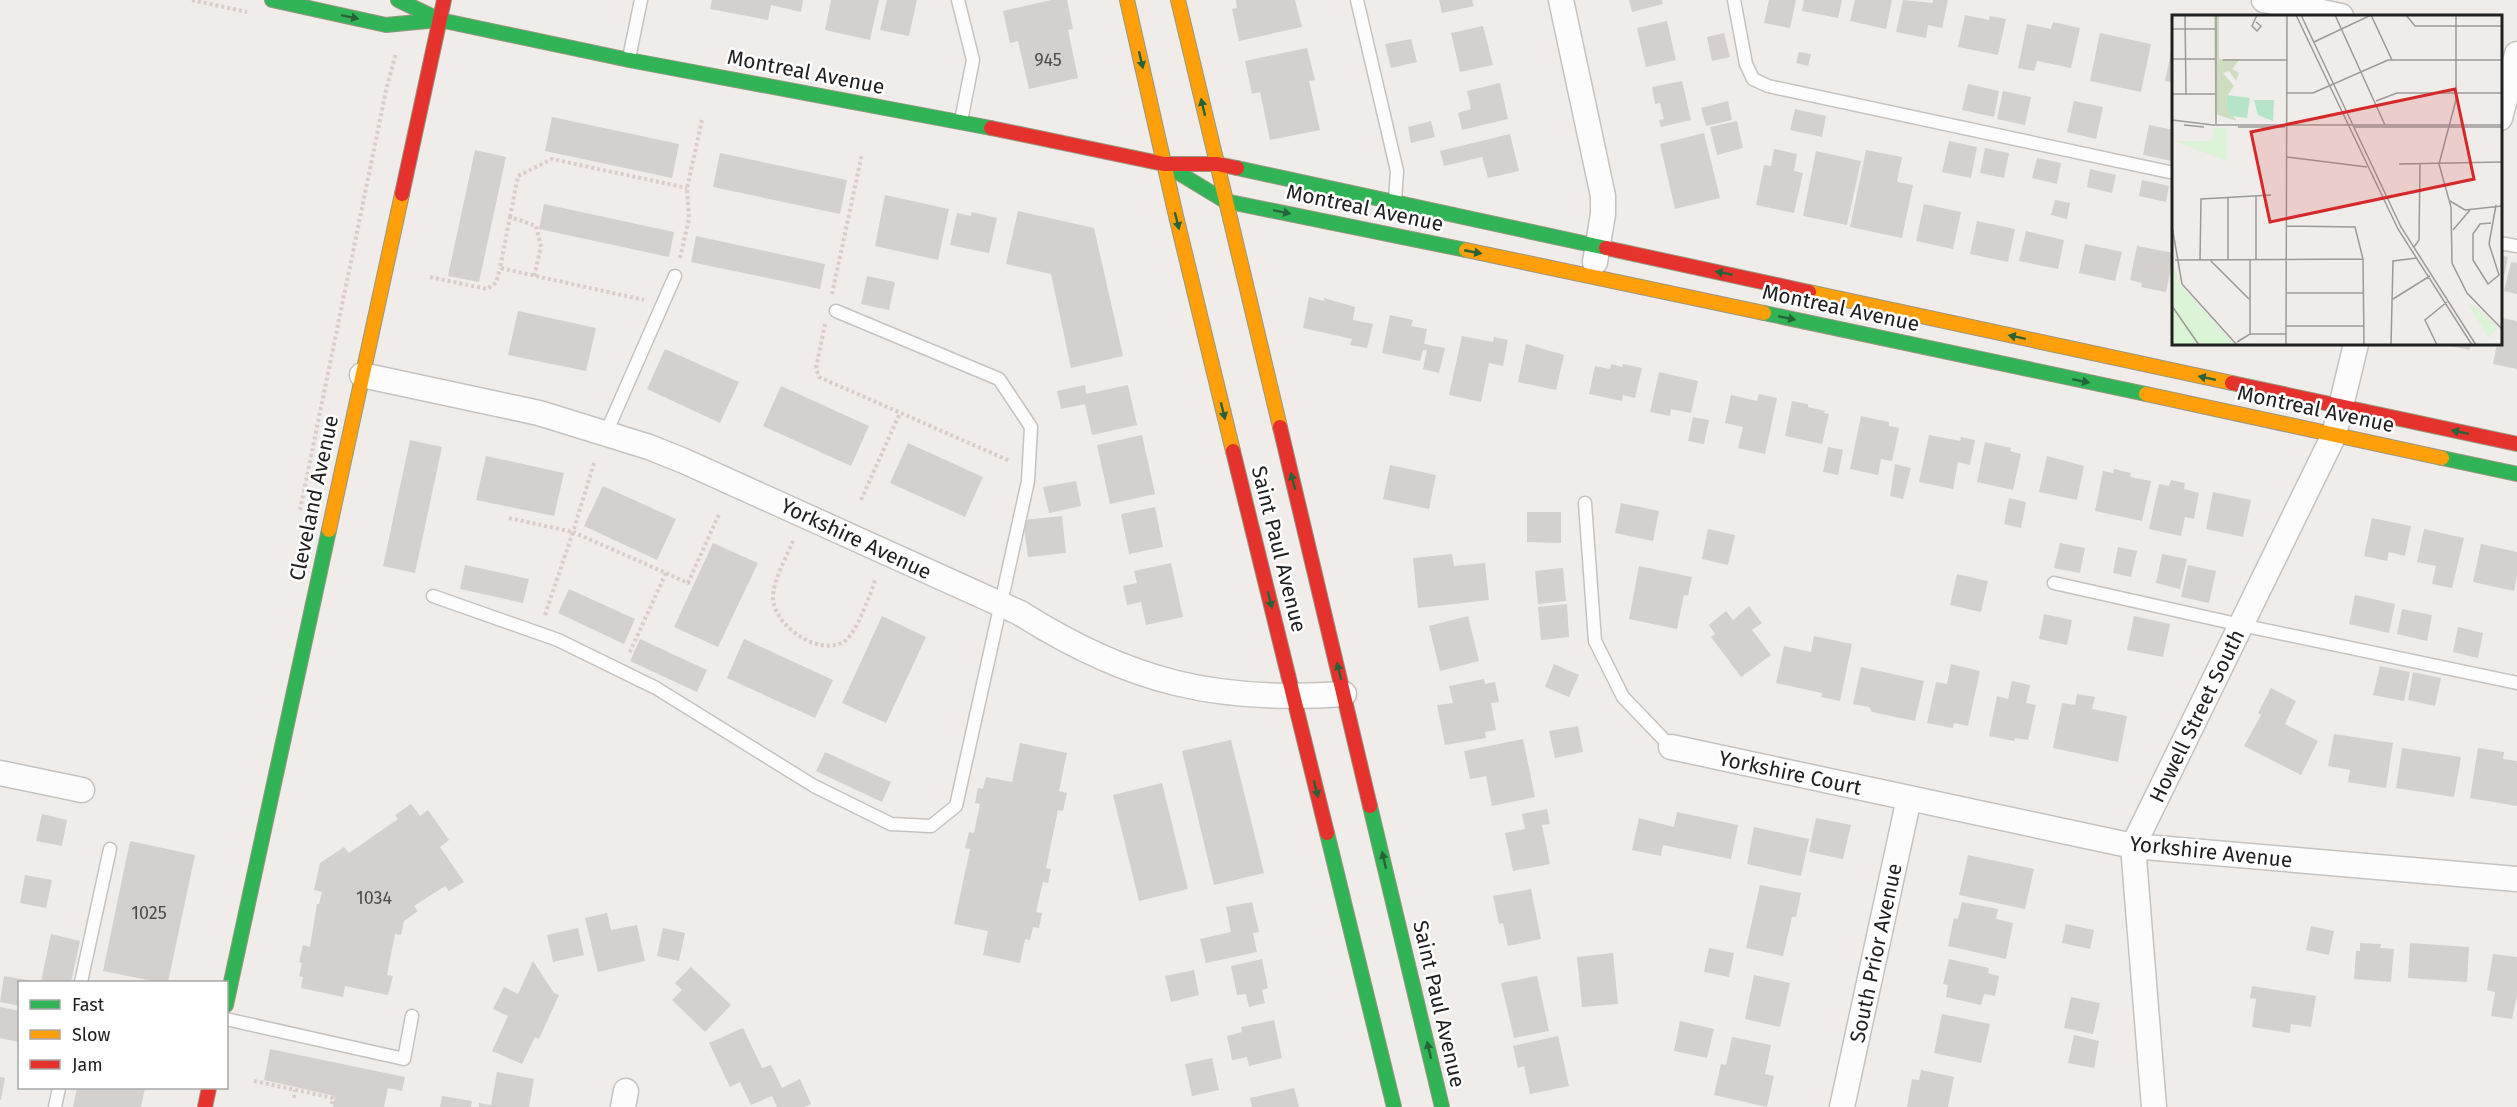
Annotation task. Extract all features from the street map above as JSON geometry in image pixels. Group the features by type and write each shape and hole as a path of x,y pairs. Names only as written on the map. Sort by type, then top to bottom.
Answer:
{"street":[{"name":"Montreal Avenue","path":"272,0 386,25 440,20"},
{"name":"Montreal Avenue","path":"398,0 440,20 629,60 961,122 1164,164 1217,164 1392,219 1593,276 2517,474"},
{"name":"Cleveland Avenue","path":"228,996 444,0"},
{"name":"Saint Paul Avenue","path":"1126,0 1394,1107"},
{"name":"Saint Paul Avenue","path":"1178,0 1442,1107"},
{"path":"1560,0 1603,196 1593,276"},
{"path":"2264,0 2336,15"},
{"path":"2502,50 2517,54 2502,110"},
{"name":"Montreal Avenue","path":"1164,164 1225,201 1392,219 1598,246 2517,444"},
{"name":"Howell Street South","path":"2133,846 2334,435 2343,407 2356,345"},
{"name":"Yorkshire Avenue","path":"362,375 539,413 684,460 1020,613 1061,639 1113,664 1159,680 1216,692 1294,698 1344,694"},
{"name":"Yorkshire Court","path":"1671,747 1909,798"},
{"path":"0,772 82,790"},
{"name":"Yorkshire Avenue","path":"1909,798 2133,846 2517,879"},
{"name":"South Prior Avenue","path":"1842,1107 1909,798"},
{"path":"2133,846 2154,1107"},
{"path":"205,1107 209,1089"}],"lane":[{"path":"629,60 641,0"},
{"path":"958,0 973,60 961,122"},
{"path":"1356,0 1397,171 1392,219"},
{"path":"1734,0 1746,64 1753,79 1768,86 2172,173"},
{"path":"2502,243 2517,246"},
{"path":"606,433 675,276"},
{"path":"433,596 558,640 656,688 814,786 891,824 931,826 956,807 1029,469 1032,427 999,379 836,311"},
{"path":"1585,503 1595,641 1623,697 1671,747"},
{"path":"2054,583 2517,683"},
{"path":"81,981 110,849"},
{"path":"228,1019 404,1059 412,1016"},
{"path":"55,1107 59,1089"}],"path":[{"path":"299,516 387,86 397,51"},
{"path":"675,276 689,219 687,188 702,120"},
{"path":"831,299 862,154"},
{"path":"430,278 487,289 496,283 518,176 552,159 687,188"},
{"path":"510,217 536,226 541,247 534,276"},
{"path":"500,268 662,304"},
{"path":"826,321 816,368 819,377 1029,469"},
{"path":"861,500 900,412"},
{"path":"539,633 594,463"},
{"path":"509,518 573,532 688,583 720,512"},
{"path":"793,541 775,586 773,600 778,616 788,630 802,638 834,645 846,640 854,630 876,578"},
{"path":"621,671 666,573"},
{"path":"255,1081 322,1094 333,1098 331,1107"},
{"path":"294,1089 294,1098"}],"building":[{"path":"712,0 803,0 801,12 771,5 768,20 710,9"},
{"path":"831,0 879,0 870,40 825,30"},
{"path":"887,0 917,0 909,36 880,30"},
{"path":"1051,0 1067,0 1073,29 1068,30 1078,78 1029,89 1018,41 1010,43 1003,11"},
{"path":"1236,0 1295,0 1302,27 1239,41 1232,9 1237,8"},
{"path":"1439,0 1472,0 1474,6 1442,13"},
{"path":"1629,0 1662,0 1663,4 1632,12"},
{"path":"1769,0 1796,0 1790,28 1764,23"},
{"path":"1804,0 1842,0 1838,18 1802,11"},
{"path":"1855,0 1892,0 1886,29 1850,21"},
{"path":"1903,0 1933,3 1933,0 1948,0 1942,28 1928,25 1926,38 1896,32"},
{"path":"1965,15 1989,20 1990,16 2006,19 1998,55 1958,47"},
{"path":"1667,21 1676,60 1646,67 1637,28"},
{"path":"2053,22 2080,28 2071,68 2037,61 2034,71 2018,68 2027,24 2051,29"},
{"path":"1483,26 1493,65 1460,72 1451,33"},
{"path":"1724,33 1730,57 1712,61 1707,37"},
{"path":"2100,33 2151,44 2141,92 2090,81"},
{"path":"1411,39 1417,62 1391,68 1385,44"},
{"path":"2172,47 2172,83 2165,81"},
{"path":"1307,48 1315,80 1309,81 1320,130 1270,140 1260,92 1252,94 1245,61"},
{"path":"1799,52 1811,54 1808,66 1796,63"},
{"path":"1682,81 1691,120 1661,127 1659,120 1664,119 1660,103 1655,104 1652,87"},
{"path":"1500,83 1508,119 1462,130 1458,113 1471,109 1467,91"},
{"path":"1968,84 1999,91 1994,117 1962,110"},
{"path":"2003,91 2031,97 2025,125 1997,119"},
{"path":"1728,101 1732,120 1706,126 1701,108"},
{"path":"2074,101 2103,107 2096,139 2067,132"},
{"path":"1795,109 1826,116 1822,137 1790,130"},
{"path":"552,117 679,144 672,178 545,151"},
{"path":"1431,121 1435,137 1411,143 1408,127"},
{"path":"1737,121 1743,148 1717,155 1710,127"},
{"path":"2149,125 2172,130 2172,161 2143,155"},
{"path":"1704,133 1720,198 1675,209 1660,144"},
{"path":"1510,134 1519,171 1488,178 1482,157 1444,166 1440,151"},
{"path":"1949,141 1977,147 1971,178 1942,172"},
{"path":"1985,148 2009,153 2004,178 1980,173"},
{"path":"1774,149 1797,154 1794,171 1803,173 1794,213 1756,205 1764,165 1771,166"},
{"path":"475,150 506,157 479,282 448,276"},
{"path":"1866,150 1902,157 1897,182 1913,185 1902,238 1850,227"},
{"path":"1816,151 1861,161 1847,225 1803,216"},
{"path":"720,153 847,180 840,214 713,187"},
{"path":"2037,158 2061,163 2057,184 2032,178"},
{"path":"2090,169 2116,175 2112,193 2087,187"},
{"path":"2142,180 2169,186 2166,202 2139,196"},
{"path":"885,195 949,209 938,260 875,246"},
{"path":"2055,200 2070,203 2067,219 2051,215"},
{"path":"544,204 674,232 669,257 539,229"},
{"path":"1924,204 1961,212 1953,249 1916,241"},
{"path":"1018,211 1094,228 1123,356 1071,368 1051,274 1006,264"},
{"path":"972,212 997,218 989,253 950,245 957,213 971,216"},
{"path":"1977,221 2015,229 2008,262 1970,254"},
{"path":"2026,231 2064,240 2058,269 2019,261"},
{"path":"696,236 825,264 820,289 691,262"},
{"path":"2085,244 2122,252 2115,281 2079,273"},
{"path":"2137,246 2172,253 2166,292 2141,287 2142,283 2130,280"},
{"path":"2502,256 2508,257 2502,282"},
{"path":"2511,262 2517,263 2517,294 2504,291"},
{"path":"867,276 895,282 889,310 861,304"},
{"path":"1309,297 1324,301 1324,298 1355,307 1353,320 1373,324 1367,348 1350,345 1352,339 1303,328"},
{"path":"518,311 596,328 586,371 508,355"},
{"path":"1390,315 1413,320 1411,326 1427,329 1424,344 1445,348 1439,373 1423,369 1427,350 1423,350 1420,361 1382,353"},
{"path":"2503,318 2517,321 2517,369 2493,364 2497,345 2502,345"},
{"path":"1462,336 1493,342 1494,337 1508,340 1503,366 1489,363 1481,402 1449,395"},
{"path":"1526,344 1564,355 1556,390 1518,382"},
{"path":"2445,345 2471,345 2469,350"},
{"path":"665,349 739,382 720,423 647,389"},
{"path":"1611,364 1642,368 1635,398 1623,395 1622,401 1589,394 1595,366 1610,369"},
{"path":"1659,372 1698,381 1691,413 1671,409 1670,416 1650,412"},
{"path":"1085,385 1086,394 1128,385 1137,425 1092,435 1085,404 1061,409 1057,391"},
{"path":"781,386 869,426 851,466 763,426"},
{"path":"1759,394 1777,398 1765,454 1738,448 1743,427 1725,423 1731,395 1757,401"},
{"path":"1792,401 1808,404 1808,407 1829,414 1822,444 1785,436"},
{"path":"1861,416 1889,422 1889,426 1899,428 1892,461 1881,459 1878,475 1850,469"},
{"path":"1693,417 1709,420 1704,444 1688,441"},
{"path":"1142,435 1155,494 1110,504 1097,445"},
{"path":"1929,435 1960,441 1961,437 1975,440 1970,465 1958,462 1953,489 1919,482"},
{"path":"410,440 442,447 415,573 383,566"},
{"path":"1985,442 2011,448 2010,451 2021,454 2013,490 1977,482"},
{"path":"908,443 983,477 965,517 890,483"},
{"path":"1828,447 1843,450 1838,475 1823,472"},
{"path":"486,456 564,473 554,516 476,500"},
{"path":"2047,456 2084,466 2077,500 2039,492"},
{"path":"1895,464 1911,468 1903,499 1890,496"},
{"path":"1390,465 1436,475 1429,509 1383,499"},
{"path":"2114,469 2131,473 2130,477 2151,481 2142,521 2095,511 2103,471 2113,473"},
{"path":"2171,480 2185,483 2184,489 2199,493 2194,519 2185,517 2181,536 2149,529 2159,484 2169,486"},
{"path":"1076,481 1081,506 1049,513 1043,487"},
{"path":"603,486 676,519 657,560 584,526"},
{"path":"2213,492 2251,500 2243,537 2206,529"},
{"path":"2009,498 2026,502 2021,528 2004,524"},
{"path":"1621,503 1659,511 1653,541 1615,533"},
{"path":"1155,507 1163,547 1129,554 1121,514"},
{"path":"1527,512 1561,512 1561,543 1527,542"},
{"path":"1062,516 1066,553 1028,557 1023,520"},
{"path":"2372,518 2411,526 2405,556 2389,552 2387,561 2364,556"},
{"path":"1708,529 1735,535 1728,565 1702,559"},
{"path":"2424,529 2464,538 2452,588 2432,584 2436,566 2417,562"},
{"path":"713,543 758,563 718,647 674,627"},
{"path":"2060,543 2085,548 2080,573 2054,568"},
{"path":"2481,544 2517,552 2514,591 2473,582"},
{"path":"2118,547 2137,551 2131,577 2113,573"},
{"path":"1452,554 1454,566 1485,563 1489,600 1418,608 1413,558"},
{"path":"2162,554 2187,559 2180,589 2156,583"},
{"path":"1171,563 1183,617 1146,625 1141,602 1127,605 1123,586 1137,583 1134,571"},
{"path":"465,565 529,579 523,603 460,589"},
{"path":"2188,565 2216,571 2209,603 2181,597"},
{"path":"1639,566 1692,577 1688,596 1684,595 1677,629 1629,619"},
{"path":"1563,568 1566,601 1538,604 1535,571"},
{"path":"1957,574 1988,581 1981,612 1950,605"},
{"path":"569,589 635,619 624,644 558,613"},
{"path":"2355,595 2395,604 2389,633 2349,624"},
{"path":"1567,604 1569,637 1541,640 1538,607"},
{"path":"1749,606 1762,623 1752,630 1771,655 1741,677 1711,637 1715,634 1709,625 1726,611 1733,620"},
{"path":"2402,609 2432,615 2427,641 2397,634"},
{"path":"2044,614 2072,620 2067,645 2039,639"},
{"path":"882,616 926,637 886,723 842,703"},
{"path":"1468,616 1479,661 1440,671 1429,626"},
{"path":"2134,616 2170,624 2163,657 2127,650"},
{"path":"2458,627 2483,633 2478,658 2453,652"},
{"path":"1814,636 1852,644 1840,701 1821,697 1822,693 1776,683 1784,646 1811,652"},
{"path":"640,639 707,670 697,692 630,661"},
{"path":"744,639 833,680 815,718 727,678"},
{"path":"1554,664 1579,675 1569,697 1545,687"},
{"path":"1951,664 1980,671 1968,726 1954,723 1953,728 1927,723 1936,682 1947,684"},
{"path":"2380,666 2410,672 2404,701 2373,695"},
{"path":"1861,667 1924,681 1915,721 1872,712 1869,707 1853,704"},
{"path":"2413,672 2441,678 2435,706 2408,700"},
{"path":"1484,679 1485,684 1495,682 1499,702 1491,703 1496,730 1485,732 1486,738 1445,745 1437,705 1453,703 1449,686"},
{"path":"2012,681 2030,685 2026,703 2036,705 2028,740 2015,738 2014,741 1989,736 1997,696 2008,699"},
{"path":"2271,688 2296,701 2285,724 2318,741 2301,775 2244,746 2261,715 2258,713"},
{"path":"2077,694 2095,697 2092,709 2127,716 2118,762 2053,748 2062,703 2075,705"},
{"path":"1578,726 1583,752 1555,758 1549,731"},
{"path":"2334,734 2393,743 2386,788 2348,782 2350,770 2328,766"},
{"path":"1523,739 1535,797 1492,806 1486,776 1470,779 1464,751"},
{"path":"1231,740 1264,873 1214,885 1182,751"},
{"path":"1020,743 1067,753 1059,791 1067,793 1063,811 1058,810 1046,868 1051,869 1048,883 1043,882 1036,912 1042,913 1039,928 1033,927 1030,940 1025,939 1020,963 983,955 988,931 954,924 970,849 965,848 969,832 974,833 980,804 975,803 978,788 983,789 986,777 1012,782"},
{"path":"2402,748 2461,757 2454,797 2396,788"},
{"path":"2478,748 2504,752 2503,759 2517,761 2517,806 2470,798"},
{"path":"825,752 891,782 882,802 816,771"},
{"path":"1162,783 1188,889 1139,901 1113,795"},
{"path":"411,804 420,816 428,810 449,840 440,847 464,882 449,891 445,886 414,906 418,911 404,921 401,935 395,934 387,975 393,976 388,995 345,986 343,997 301,988 303,977 299,976 302,963 299,962 303,945 310,947 317,904 319,904 322,892 314,890 320,863 344,847 349,853 398,819 395,815"},
{"path":"1547,809 1550,824 1542,825 1550,864 1513,871 1505,833 1525,829 1522,814"},
{"path":"1677,812 1738,825 1731,859 1663,845 1661,856 1632,850 1639,818 1674,827"},
{"path":"42,814 67,820 62,846 36,841"},
{"path":"1816,818 1851,825 1843,859 1809,852"},
{"path":"1754,827 1809,839 1801,876 1747,864"},
{"path":"130,841 195,855 168,981 153,981 103,971"},
{"path":"1968,855 2034,869 2025,909 1959,895"},
{"path":"25,875 52,880 46,908 20,903"},
{"path":"1760,885 1801,893 1796,917 1792,917 1783,956 1746,948"},
{"path":"1531,889 1541,939 1508,946 1503,923 1499,924 1493,896"},
{"path":"1252,902 1259,932 1253,933 1257,952 1206,963 1200,939 1231,932 1226,907"},
{"path":"1962,902 1998,909 1996,919 2013,923 2006,959 1948,946 1954,918 1958,919"},
{"path":"607,913 611,930 637,925 645,961 598,972 585,918"},
{"path":"2066,924 2094,930 2090,949 2062,943"},
{"path":"2311,926 2334,931 2329,955 2306,950"},
{"path":"578,928 584,955 553,962 547,935"},
{"path":"663,928 685,933 679,961 657,956"},
{"path":"51,934 80,941 71,981 41,981"},
{"path":"2360,943 2381,944 2380,948 2394,949 2391,982 2354,979 2356,951 2360,951"},
{"path":"2410,943 2469,947 2467,982 2408,978"},
{"path":"1709,948 1734,953 1729,977 1704,972"},
{"path":"1613,953 1618,1004 1582,1007 1577,957"},
{"path":"2493,954 2517,957 2517,995 2512,1019 2491,1016 2495,992 2487,990"},
{"path":"1262,959 1268,988 1262,990 1265,1003 1249,1007 1246,994 1237,995 1231,966"},
{"path":"1949,959 1989,968 1988,973 1999,976 1995,996 1984,994 1981,1005 1946,997 1948,985 1943,984"},
{"path":"533,961 554,993 559,995 539,1039 535,1037 522,1064 492,1051 508,1016 493,1009 504,987 518,994"},
{"path":"691,967 731,1005 705,1032 672,1000 682,990 675,983"},
{"path":"1194,970 1199,995 1171,1002 1165,976"},
{"path":"1754,975 1790,983 1780,1027 1745,1019"},
{"path":"4,976 32,981 18,981 18,1006 0,1002"},
{"path":"1537,976 1549,1031 1514,1038 1501,983"},
{"path":"2252,986 2316,996 2311,1027 2291,1024 2290,1033 2252,1027 2256,999 2250,998"},
{"path":"2071,997 2100,1003 2093,1034 2064,1028"},
{"path":"0,1007 18,1011 18,1042 0,1038"},
{"path":"1942,1014 1990,1024 1981,1063 1934,1053"},
{"path":"1274,1020 1282,1058 1249,1066 1247,1057 1232,1060 1227,1036 1242,1032 1241,1027"},
{"path":"1680,1021 1714,1029 1707,1058 1674,1051"},
{"path":"743,1028 762,1068 771,1065 782,1088 800,1079 811,1104 804,1107 777,1107 772,1096 751,1105 740,1082 730,1087 709,1043"},
{"path":"2074,1035 2099,1041 2094,1068 2068,1063"},
{"path":"1558,1036 1569,1086 1530,1094 1524,1066 1518,1068 1513,1046"},
{"path":"1732,1037 1771,1045 1765,1074 1774,1076 1767,1107 1714,1095 1721,1064 1726,1065"},
{"path":"270,1049 405,1077 402,1091 388,1088 384,1107 333,1107 335,1096 264,1080"},
{"path":"1212,1058 1219,1090 1192,1096 1185,1064"},
{"path":"1921,1070 1954,1077 1948,1107 1907,1107 1912,1079 1919,1080"},
{"path":"497,1072 534,1079 529,1107 479,1107 479,1103 491,1105"},
{"path":"0,1077 5,1078 1,1100 0,1100"},
{"path":"1294,1088 1299,1107 1252,1107 1250,1098"},
{"path":"77,1089 145,1089 141,1107 73,1107"},
{"path":"442,1096 472,1101 471,1107 440,1107"}],"traffic: fast":[{"path":"272,0 386,25 438,20"},
{"path":"398,0 440,20 629,60 991,128"},
{"path":"1164,164 1225,201 1466,250"},
{"path":"1237,168 1606,248"},
{"path":"1764,313 2146,394"},
{"path":"2442,458 2517,474"},
{"path":"228,996 329,530"},
{"path":"1370,806 1442,1107"},
{"path":"1327,833 1394,1107"}],"traffic: slow":[{"path":"1127,0 1233,451"},
{"path":"1178,0 1280,427"},
{"path":"329,530 402,194"},
{"path":"1466,250 1764,313"},
{"path":"1809,292 2232,383"},
{"path":"2146,394 2442,458"}],"traffic: jam":[{"path":"402,194 444,0"},
{"path":"991,128 1164,164 1217,164 1237,168"},
{"path":"1606,248 1809,292"},
{"path":"2232,383 2517,444"},
{"path":"1280,427 1370,806"},
{"path":"1233,451 1327,833"},
{"path":"205,1107 209,1089"}]}
